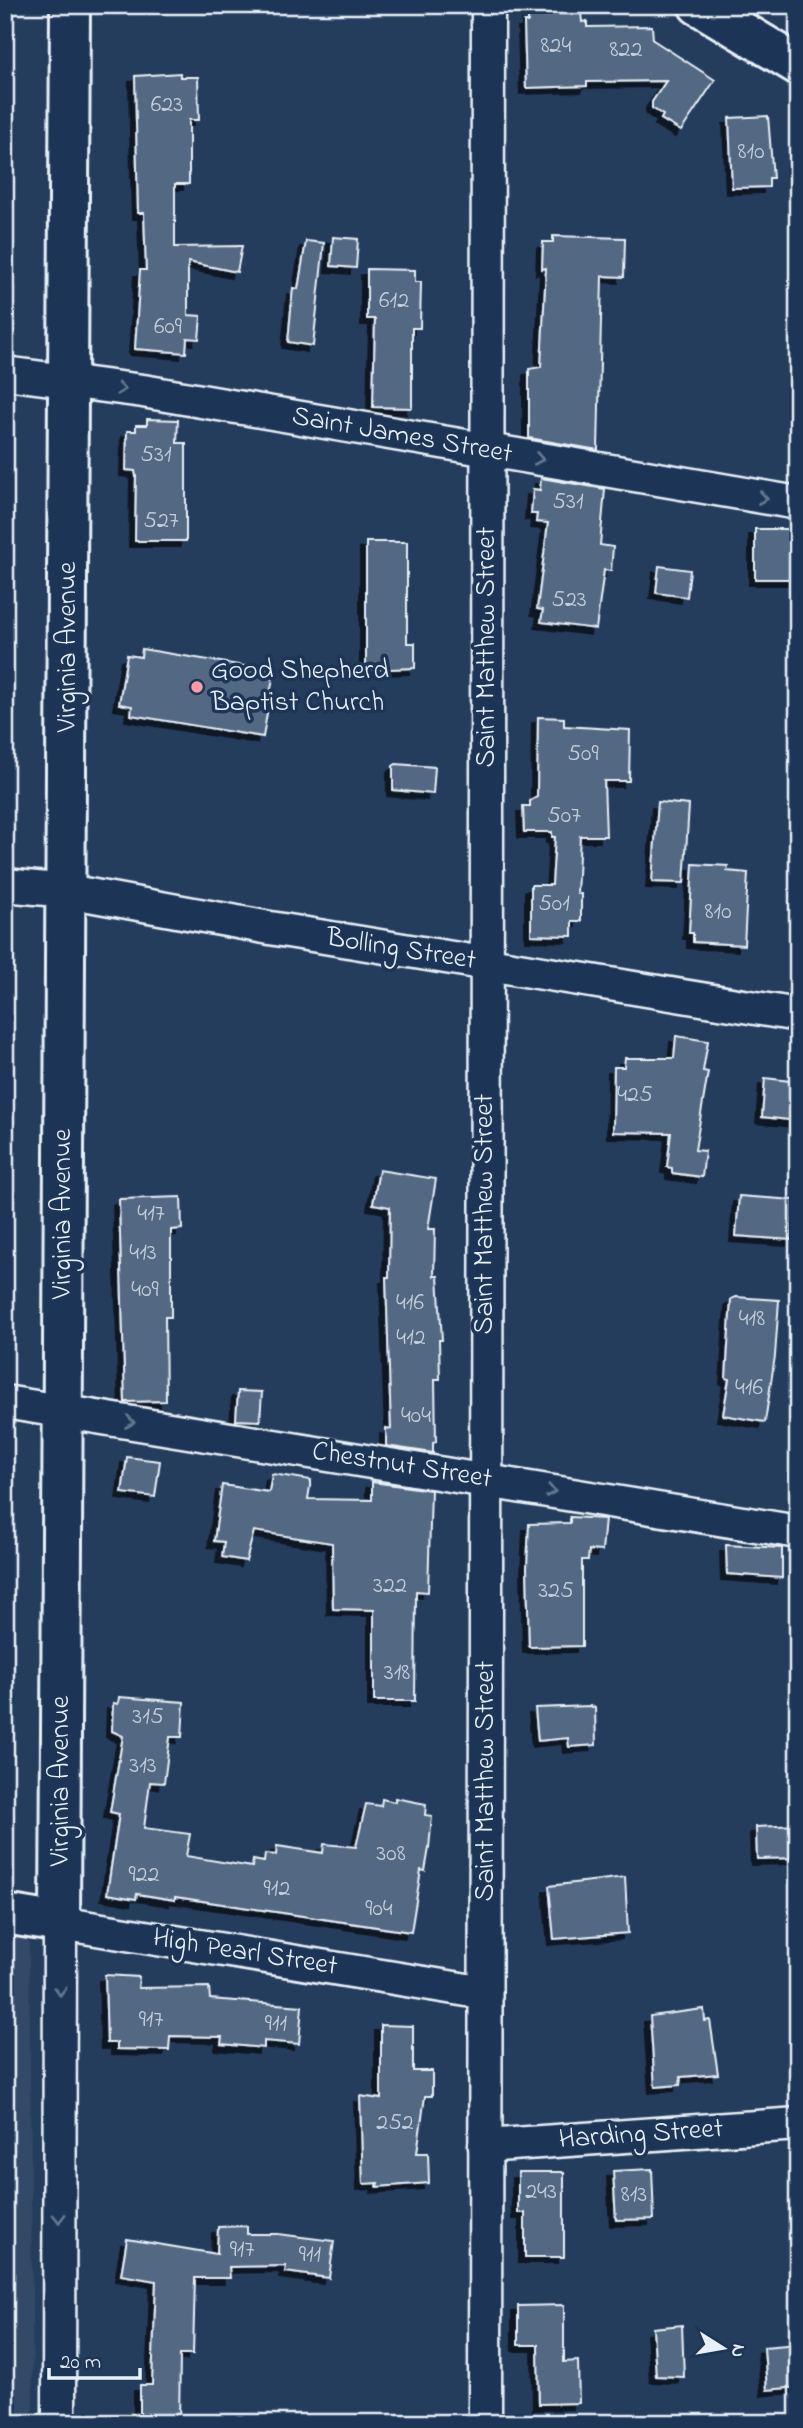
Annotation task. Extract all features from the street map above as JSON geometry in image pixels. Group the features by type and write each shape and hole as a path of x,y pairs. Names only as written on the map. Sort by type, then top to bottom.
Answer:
{"street":[{"name":"Virginia Avenue","path":"59,2423 69,5"},
{"name":"Saint Matthew Street","path":"485,2423 484,1479 488,5"},
{"path":"698,5 798,65"},
{"name":"Saint James Street","path":"5,373 143,391 488,449 659,482 798,503"},
{"name":"Bolling Street","path":"5,885 67,891 798,1015"},
{"name":"Chestnut Street","path":"5,1402 798,1532"},
{"name":"High Pearl Street","path":"5,1914 485,1993"},
{"name":"Harding Street","path":"485,2146 798,2124"}],"shaded area":[{"path":"5,1935 29,1938 33,2423 5,2423"}],"building":[{"path":"581,13 582,22 587,21 587,27 652,26 653,40 715,80 681,131 661,119 663,115 652,108 652,102 666,81 587,82 587,86 526,88 524,22 528,22 528,15"},
{"path":"180,73 180,77 198,77 199,120 189,120 189,184 175,184 175,247 242,246 237,272 188,262 188,315 201,316 199,339 187,338 186,353 135,349 140,270 146,270 144,213 138,213 135,76"},
{"path":"768,116 773,178 769,178 769,187 732,188 729,118"},
{"path":"553,236 625,238 624,277 602,276 598,450 529,438 529,369 541,367 546,268 542,269 543,242 553,242"},
{"path":"333,237 358,239 356,268 331,266"},
{"path":"306,241 324,243 313,346 288,342 293,288 298,289"},
{"path":"367,269 415,270 415,282 421,282 420,328 412,328 412,408 373,407 375,319 367,319"},
{"path":"147,419 178,420 177,443 186,443 186,541 135,541 136,476 135,471 126,470 127,431 136,431 136,425 147,425"},
{"path":"541,478 605,489 600,545 613,547 611,571 604,570 596,629 541,622 543,610 537,609 548,523 536,522 537,514 531,514 533,489 540,490"},
{"path":"755,529 793,529 793,579 755,579"},
{"path":"366,542 407,542 407,643 415,643 415,668 366,670"},
{"path":"659,566 690,570 687,597 656,593"},
{"name":"Good Shepherd Baptist Church","path":"142,649 274,671 263,737 131,715 132,706 119,704 127,655 141,657"},
{"path":"538,717 564,718 564,726 630,730 629,781 604,781 606,836 580,836 577,894 581,894 581,921 572,921 572,936 531,935 531,885 552,885 555,837 552,837 552,832 524,832 523,806 530,806 530,801 537,797"},
{"path":"393,766 435,767 433,794 393,790"},
{"path":"658,802 689,805 684,883 652,882"},
{"path":"693,864 728,866 727,871 748,873 744,945 693,942 693,933 689,933"},
{"path":"676,1036 708,1041 703,1071 708,1072 695,1150 705,1151 702,1177 672,1173 672,1168 667,1167 671,1133 613,1132 614,1067 624,1067 625,1058 674,1058"},
{"path":"765,1078 798,1082 798,1121 762,1117"},
{"path":"379,1170 436,1179 428,1229 435,1229 434,1276 438,1276 442,1340 439,1340 440,1379 435,1379 436,1442 433,1443 433,1453 386,1446 386,1428 391,1429 386,1277 389,1277 390,1207 373,1204"},
{"path":"739,1196 795,1200 792,1240 736,1236"},
{"path":"181,1197 182,1229 171,1230 171,1317 165,1317 166,1401 125,1402 119,1199"},
{"path":"736,1297 779,1300 775,1356 765,1422 723,1415 729,1379 726,1378 731,1299"},
{"path":"238,1391 262,1392 260,1421 236,1420"},
{"path":"127,1457 160,1461 155,1497 122,1493"},
{"path":"272,1474 311,1480 308,1499 372,1500 372,1482 431,1490 428,1592 416,1591 415,1701 374,1701 374,1610 333,1609 332,1543 254,1531 246,1561 222,1557 224,1542 214,1541 222,1485 269,1492"},
{"path":"570,1517 605,1519 602,1551 589,1550 588,1560 582,1560 582,1646 529,1647 529,1524 570,1523"},
{"path":"726,1545 782,1548 782,1578 727,1574"},
{"path":"119,1697 184,1702 182,1737 170,1737 164,1783 150,1782 144,1828 190,1834 186,1856 252,1867 253,1860 264,1862 265,1854 276,1855 277,1846 323,1853 324,1844 356,1847 366,1804 381,1806 382,1799 395,1802 395,1798 426,1804 425,1815 432,1816 429,1848 425,1871 421,1870 411,1932 175,1897 175,1900 137,1894 136,1899 107,1894 119,1814 110,1812 123,1736 112,1731 113,1703 118,1704"},
{"path":"535,1708 595,1708 596,1745 569,1747 568,1738 538,1741"},
{"path":"798,1825 798,1858 757,1859 756,1827"},
{"path":"625,1877 628,1933 554,1939 549,1886"},
{"path":"105,1975 139,1977 138,1988 209,1987 210,1999 302,2006 299,2044 264,2041 264,2048 221,2044 222,2037 170,2036 169,2050 117,2049 117,2043 107,2043"},
{"path":"704,2009 705,2021 710,2020 718,2074 681,2077 680,2085 655,2087 650,2016"},
{"path":"381,2025 413,2026 413,2071 432,2071 432,2096 425,2096 417,2153 428,2153 429,2183 377,2187 378,2183 363,2184 360,2096 381,2099"},
{"path":"652,2169 654,2219 616,2220 613,2171"},
{"path":"518,2172 564,2172 564,2257 525,2257 525,2213 518,2213"},
{"path":"247,2226 247,2234 278,2234 334,2241 329,2278 285,2272 286,2266 229,2267 230,2278 195,2278 193,2354 180,2354 179,2423 140,2423 140,2385 152,2385 156,2281 121,2275 127,2239 217,2254 218,2227"},
{"path":"564,2305 564,2362 578,2361 579,2403 539,2404 538,2345 518,2345 518,2306"},
{"path":"682,2325 684,2377 656,2376 653,2328"},
{"path":"798,2344 798,2387 767,2390 764,2347"}],"place":[{"name":"Good Shepherd Baptist Church","path":"197,687"}]}
